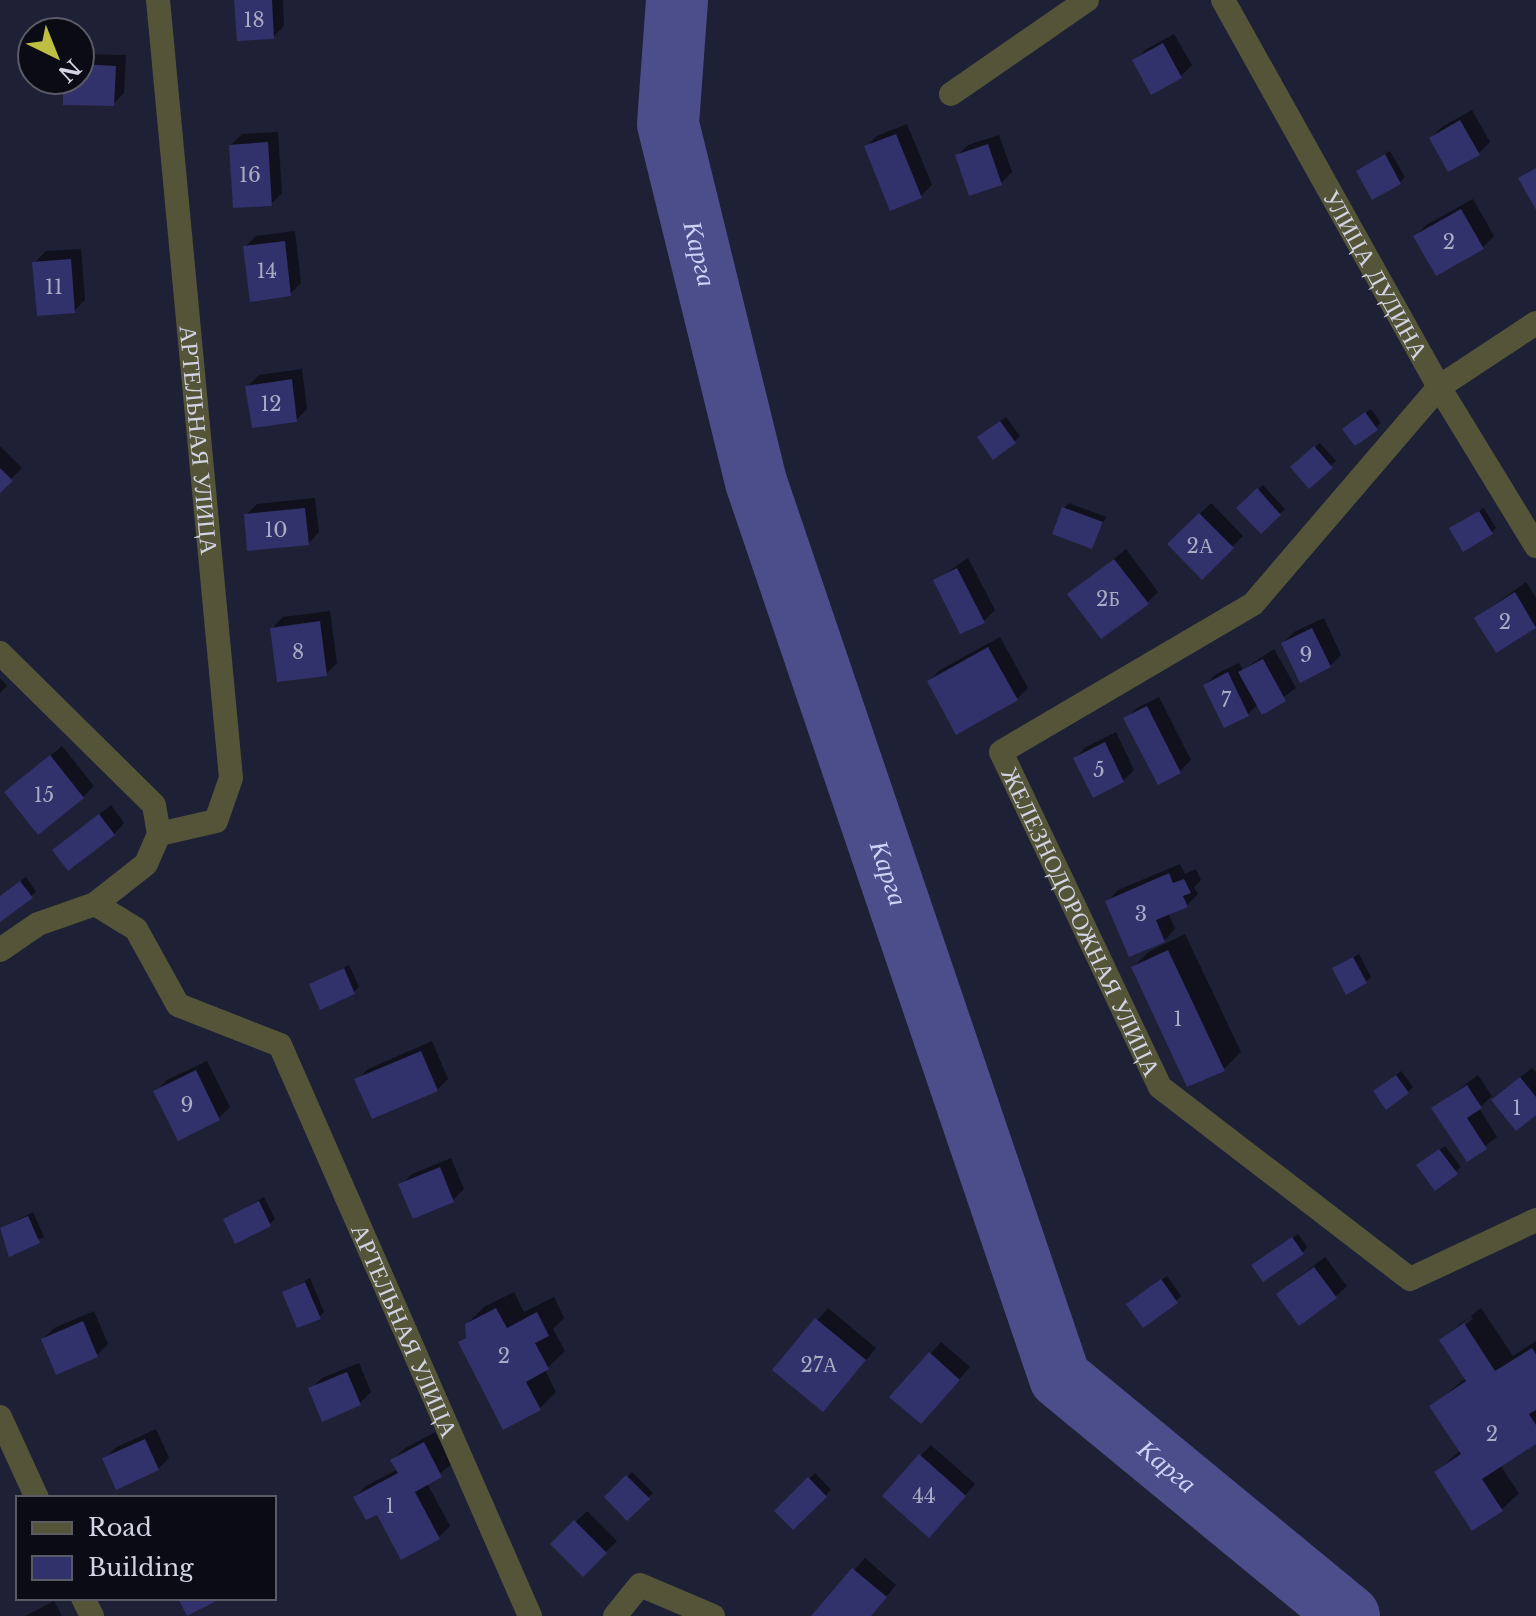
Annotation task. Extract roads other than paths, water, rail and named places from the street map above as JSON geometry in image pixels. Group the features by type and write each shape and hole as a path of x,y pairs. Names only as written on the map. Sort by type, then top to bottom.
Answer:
{"street":[{"name":"АРТЕЛЬНАЯ УЛИЦА","path":"158,0 231,778 216,821 159,834"},
{"path":"951,94 1087,0"},
{"name":"УЛИЦА ДУДИНА","path":"1223,0 1439,387 1536,546"},
{"name":"ЖЕЛЕЗНОДОРОЖНАЯ УЛИЦА","path":"1536,323 1439,387 1253,604 1001,752 1160,1087 1410,1279 1536,1220"},
{"path":"0,653 154,805 159,834 146,864 95,904 38,924 0,950"},
{"name":"АРТЕЛЬНАЯ УЛИЦА","path":"95,904 136,929 178,1005 280,1045 530,1616"},
{"path":"0,1417 36,1496"},
{"path":"615,1616 640,1585 713,1616"}],"waterway":[{"name":"Карга","path":"677,0 668,124 756,482 1060,1378 1349,1616"}]}
